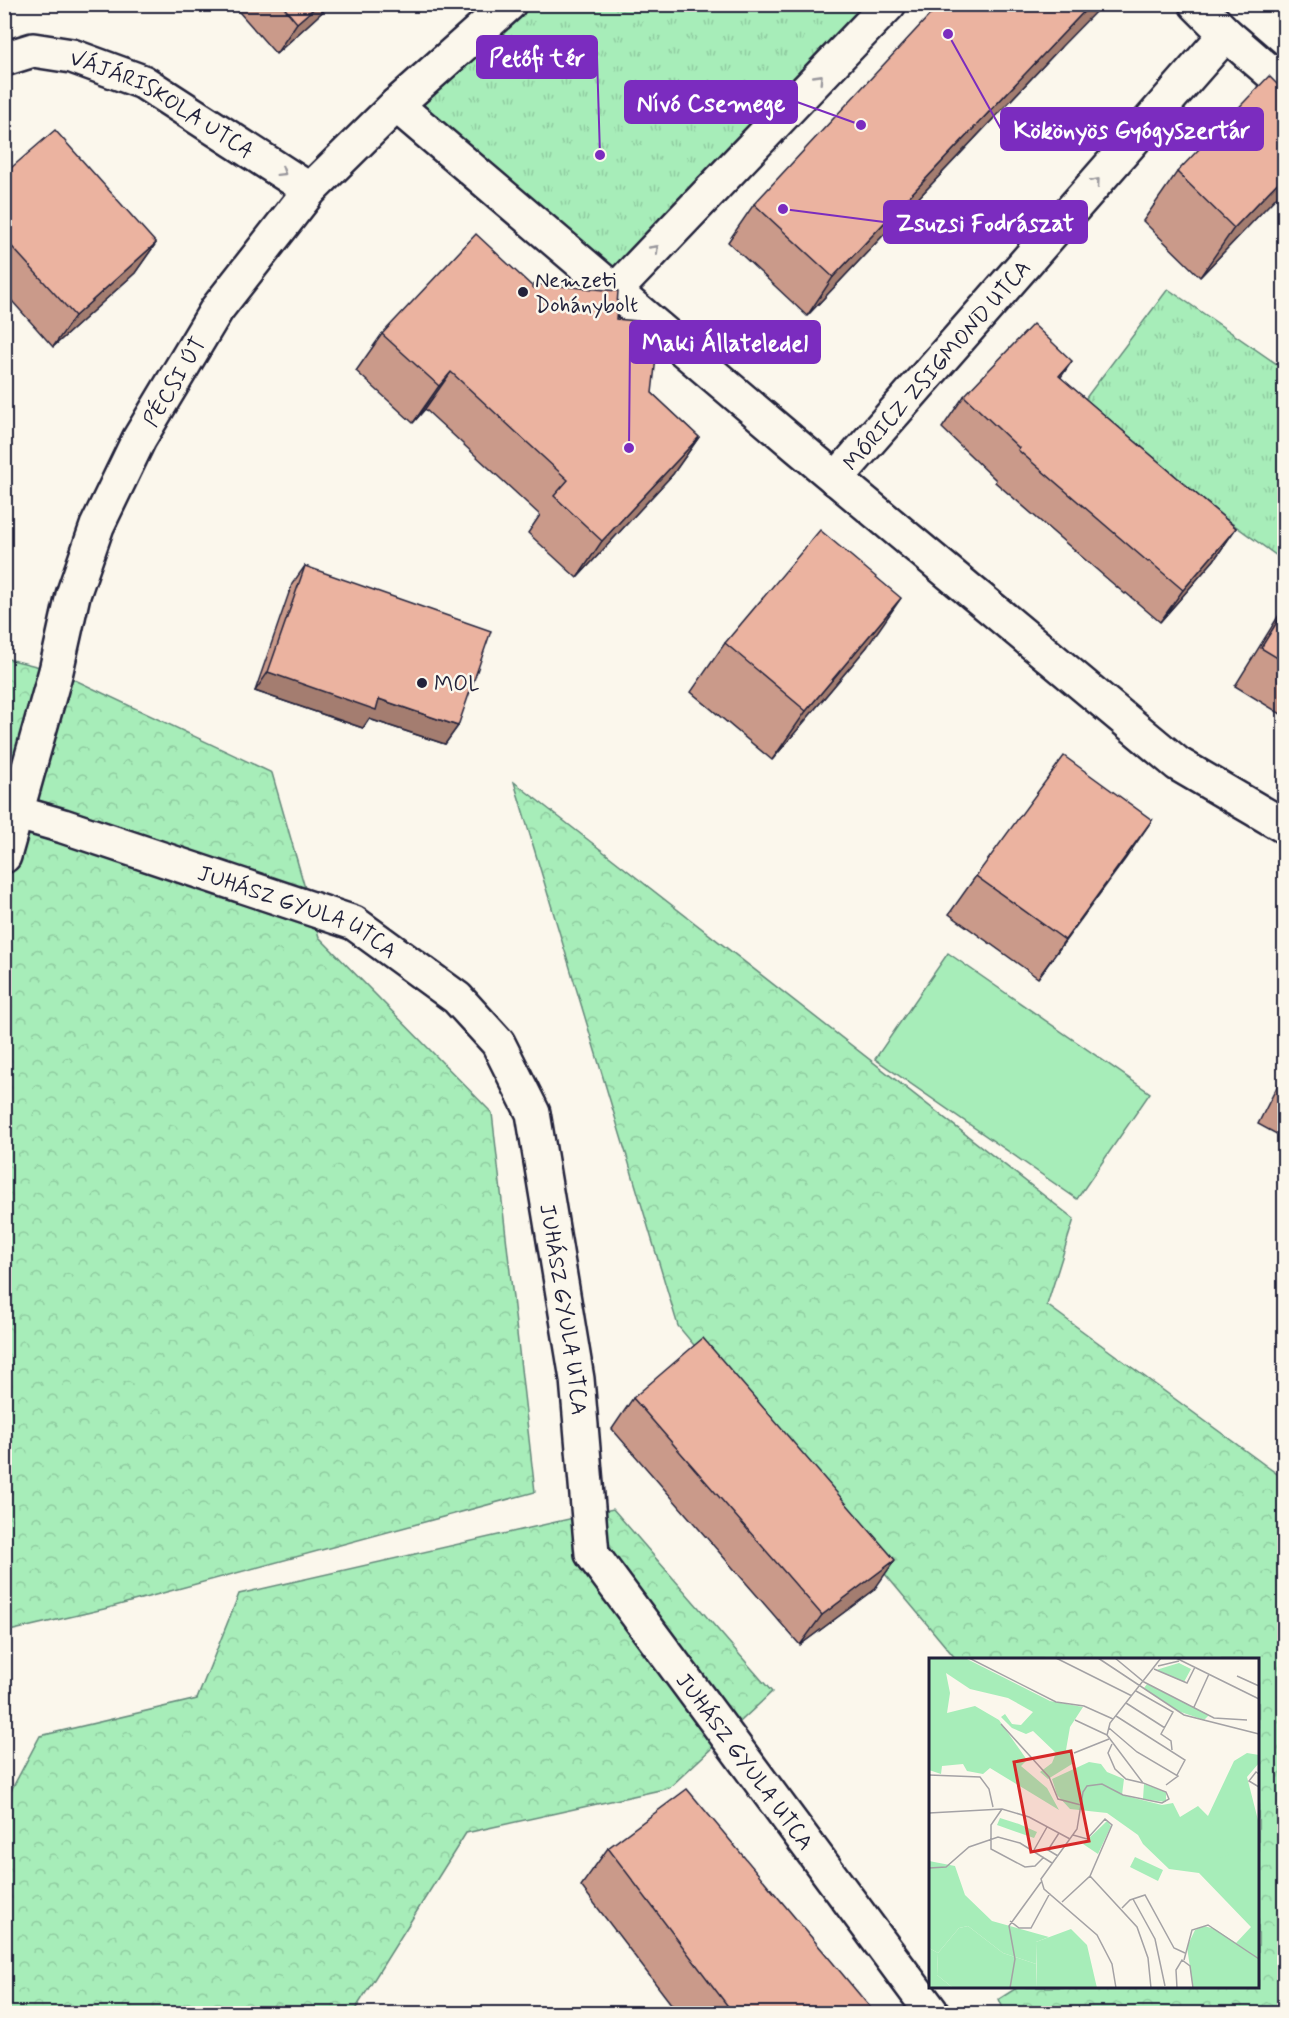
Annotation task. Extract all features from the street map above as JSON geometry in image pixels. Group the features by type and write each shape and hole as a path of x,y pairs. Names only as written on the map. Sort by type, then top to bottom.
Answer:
{"street":[{"name":"PÉCSI ÚT","path":"4,856 18,813 56,671 73,595 102,516 139,439 217,309 310,190 396,105 509,4"},
{"path":"615,291 889,4"},
{"path":"1196,4 1226,34 1284,84"},
{"name":"MÓRICZ ZSIGMOND UTCA","path":"836,479 1226,34"},
{"name":"VÁJÁRISKOLA UTCA","path":"4,58 33,50 72,56 143,82 310,190"},
{"name":"MÓRICZ ZSIGMOND UTCA","path":"396,105 836,479 1178,764 1284,826"},
{"name":"JUHÁSZ GYULA UTCA","path":"18,813 354,923 457,998 498,1042 533,1113 577,1379 592,1554 933,2013"}],"green space":[{"path":"509,5 889,5 615,291 396,105"},
{"path":"1168,289 1284,369 1284,561 1076,411"},
{"path":"4,658 56,671 272,773 319,937 492,1113 535,1492 104,1609 5,1632"},
{"path":"514,782 1074,1219 1047,1305 1284,1479 1284,2013 1005,2013 999,1999 1016,1988 1259,1988 1259,1658 955,1658 678,1326"},
{"path":"948,953 1150,1093 1077,1199 875,1059"},
{"path":"613,1509 772,1692 669,1788 466,1833 353,2013 5,2014 5,1802 40,1736 197,1699 239,1594"}],"building":[{"path":"281,4 319,4 297,23"},
{"path":"940,4 1091,4 833,277 754,204"},
{"path":"1269,76 1284,91 1284,176 1234,228 1177,172"},
{"path":"55,130 156,243 75,316 4,238 4,174"},
{"path":"476,234 534,288 535,284 618,291 616,319 660,323 652,393 699,437 602,541 554,496 568,480 451,372 439,386 382,334"},
{"path":"1033,324 1072,361 1059,376 1236,528 1183,590 1018,450 1019,448 964,396"},
{"path":"820,530 901,598 806,711 725,643"},
{"path":"305,566 491,631 458,726 379,699 376,710 268,672"},
{"path":"1284,611 1284,662 1261,648"},
{"path":"1064,756 1152,820 1065,940 976,876"},
{"path":"703,1338 895,1560 822,1615 633,1398"},
{"path":"687,1789 875,2013 733,2013 608,1848"}],"place":[{"name":"Kökönyös Gyógyszertár","path":"948,34"},
{"name":"Nívó Csemege","path":"861,125"},
{"name":"Petőfi tér","path":"600,155"},
{"name":"Zsuzsi Fodrászat","path":"783,209"},
{"name":"Nemzeti Dohánybolt","path":"523,292"},
{"name":"Maki Állateledel","path":"629,448"},
{"name":"MOL","path":"422,683"}]}
